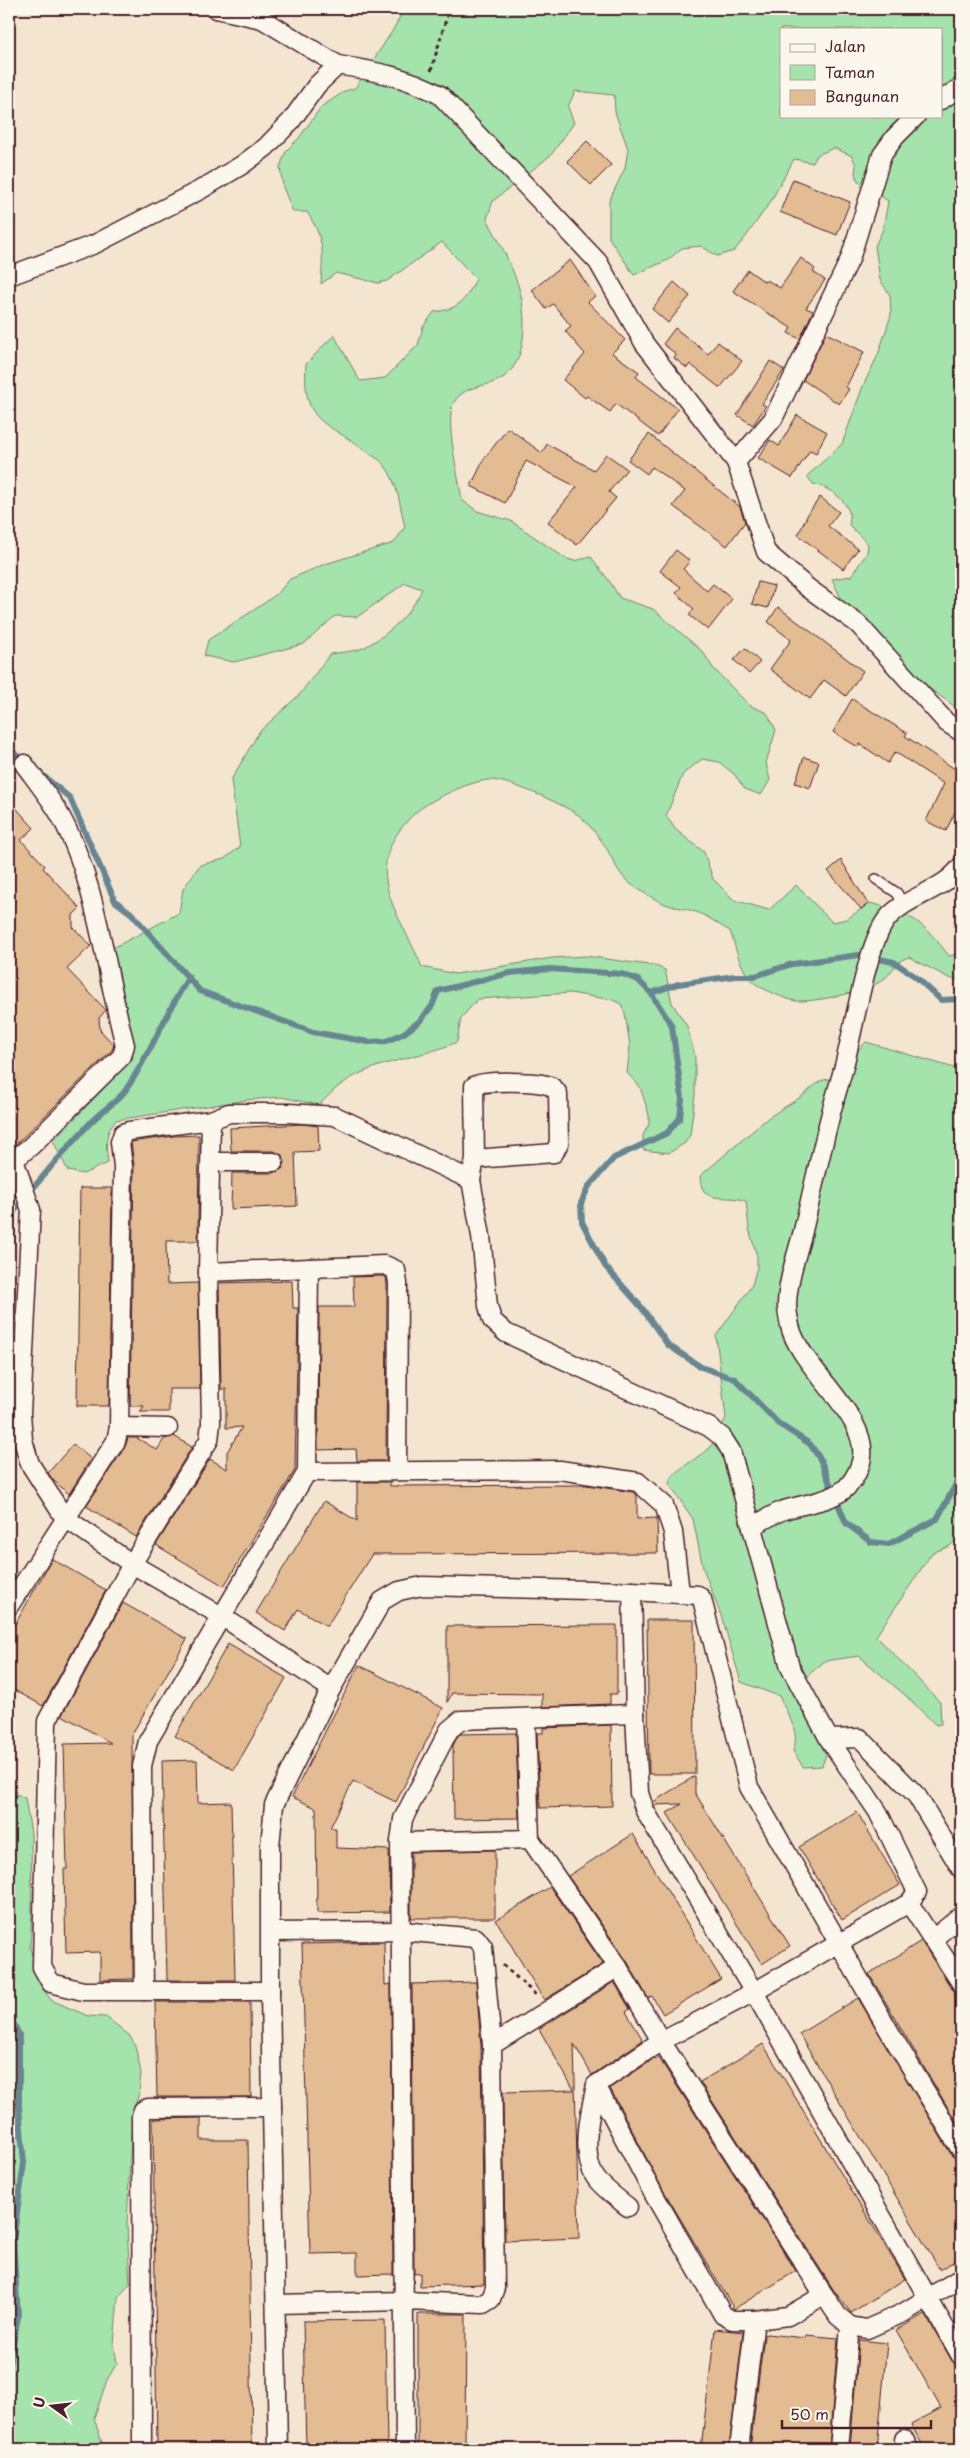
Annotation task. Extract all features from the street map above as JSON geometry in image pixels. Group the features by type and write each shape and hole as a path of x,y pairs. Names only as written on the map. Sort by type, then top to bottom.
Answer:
{"street":[{"path":"216,9 262,19 338,65 407,79 425,86 440,95 598,262 644,343 736,462 766,552 808,588 858,624 947,723 961,732"},
{"path":"9,276 95,244 200,190 242,165 266,147 291,121 317,85 338,65"},
{"path":"942,99 961,87"},
{"path":"736,462 773,419 850,259 882,155 914,118"},
{"path":"24,764 58,811 76,852 94,907 126,1045 122,1056 31,1146 14,1160 31,1210 22,1353 21,1413 23,1440 30,1464 64,1517 132,1564 223,1617 331,1690"},
{"path":"752,1527 783,1511 829,1498 846,1490 854,1481 861,1462 863,1448 850,1416 806,1357 790,1328 787,1306 794,1264 874,944 886,920 913,898 935,889 961,866"},
{"path":"475,1159 554,1153 559,1143 558,1094 556,1090 545,1084 487,1082 474,1086 475,1159 471,1180 481,1236 488,1306 492,1320 506,1334 709,1427 722,1437 731,1451 790,1667 829,1739 878,1812 917,1892 909,1903 754,1992 661,2041 596,2085 588,2125 588,2150 591,2167 597,2180 628,2207"},
{"path":"9,1606 64,1517 116,1441 119,1427 123,1166 120,1142 124,1133 211,1120 229,1113 289,1113 335,1116 471,1180"},
{"path":"211,1120 212,1162 208,1272 211,1423 209,1440 132,1564 47,1721 42,1966 51,1982 83,1991 270,1991"},
{"path":"212,1162 274,1162"},
{"path":"208,1272 385,1265 396,1270 398,1283 397,1471"},
{"path":"144,1991 142,1766 144,1752 148,1741 308,1472 309,1268"},
{"path":"119,1427 168,1428"},
{"path":"308,1472 560,1470 638,1482 664,1505 673,1532 680,1593"},
{"path":"278,2449 277,2304 270,1991 272,1932 270,1846 274,1805 331,1690 382,1601 399,1591 422,1586 632,1591 698,1595 702,1599 749,1787 961,2150"},
{"path":"632,1591 634,1714 639,1793 645,1811 754,1992 961,2356"},
{"path":"405,2449 400,1842 403,1819 449,1730 461,1720 634,1714"},
{"path":"526,1719 530,1840 618,1967 661,2041 838,2316 850,2326 873,2328 903,2313 927,2296 961,2278"},
{"path":"829,1739 860,1738 917,1796 961,1869"},
{"path":"400,1842 530,1840"},
{"path":"909,1903 961,1983"},
{"path":"933,1939 961,1916"},
{"path":"272,1932 402,1931 476,1938 483,1947 492,2044 494,2288 491,2299 483,2304 405,2301 277,2304"},
{"path":"492,2044 618,1967"},
{"path":"596,2085 653,2193 723,2315 732,2320 755,2320 788,2316 824,2296"},
{"path":"142,2449 141,2116 143,2110 148,2108 272,2107"},
{"path":"739,2449 755,2320"},
{"path":"839,2449 850,2326"}],"lane":[{"path":"876,879 898,893 904,906"}],"path":[{"path":"425,86 436,56 449,9"},
{"path":"483,1947 550,2009"}],"green space":[{"path":"404,9 961,9 961,711 926,686 882,639 844,605 832,579 851,576 867,553 868,544 849,525 850,517 848,510 840,498 827,489 813,484 807,476 842,444 863,386 878,355 891,315 890,295 880,280 875,246 883,229 888,201 858,181 855,174 856,165 852,156 834,148 817,155 813,163 794,159 771,201 734,251 717,256 701,246 682,248 668,260 634,275 609,238 609,201 625,168 628,149 615,112 614,95 575,91 568,107 574,123 551,155 493,201 487,219 508,259 521,296 524,322 521,349 517,361 501,379 470,389 459,396 454,402 451,410 451,435 462,500 477,511 511,521 565,558 574,561 591,557 620,598 653,609 703,652 713,668 749,705 767,713 776,730 766,763 770,780 761,795 745,789 734,774 719,762 702,759 683,774 666,816 676,830 704,852 713,879 734,900 769,910 796,885 832,922 847,919 870,903 907,915 924,927 949,956 961,953 961,981 949,978 909,957 897,964 884,979 854,992 805,1001 796,1001 779,996 759,986 747,975 730,931 701,914 658,901 626,880 618,870 600,838 575,813 553,801 501,781 492,780 474,783 451,792 420,809 397,834 388,853 385,872 388,890 394,908 422,967 456,974 552,958 586,956 656,966 665,970 672,1003 687,1026 695,1056 695,1095 690,1135 685,1143 669,1153 643,1150 643,1135 649,1124 649,1115 640,1087 627,1073 630,1046 625,1013 621,1004 613,1000 570,993 478,999 461,1018 457,1042 354,1076 339,1086 319,1105 281,1097 247,1100 116,1120 109,1130 106,1145 108,1163 83,1174 68,1171 53,1141 133,1058 131,1042 114,1026 99,980 98,956 179,913 183,889 200,865 224,859 240,847 231,780 259,732 300,694 330,654 361,649 391,630 412,607 422,589 405,583 357,617 335,616 304,644 234,662 204,656 208,640 278,593 290,579 325,564 394,543 405,527 396,487 383,464 377,458 328,426 312,410 306,384 306,364 334,335 360,381 385,378 418,345 423,327 434,312 450,309 460,303 476,279 442,242 387,281 378,283 336,273 321,284 322,246 320,239 307,212 293,212 283,187 280,167 286,151 299,138 321,107 345,91 355,88 393,30"},
{"path":"866,1042 961,1070 961,1534 950,1546 932,1553 876,1636 940,1702 941,1724 936,1725 905,1695 859,1656 825,1661 807,1676 810,1721 826,1755 822,1766 803,1767 793,1751 795,1744 794,1730 779,1696 741,1682 723,1621 703,1568 693,1519 669,1484 672,1475 710,1448 726,1418 716,1336 752,1285 757,1267 757,1256 749,1229 746,1201 709,1195 701,1186 700,1176 769,1117 801,1097 820,1081 832,1078"},
{"path":"9,1785 16,1794 25,1798 31,1833 32,1913 30,1948 40,1984 51,2000 88,2016 106,2017 129,2035 135,2045 141,2073 139,2094 132,2114 127,2225 130,2284 118,2297 114,2344 117,2363 107,2380 94,2418 104,2449 9,2449"}],"building":[{"path":"587,141 611,165 591,185 567,161"},
{"path":"793,179 850,202 837,235 780,212"},
{"path":"801,258 815,269 813,272 825,280 806,308 813,311 800,339 788,333 791,328 733,291 748,270 765,282 767,280 780,288"},
{"path":"570,260 595,296 588,302 625,340 612,353 639,372 636,377 678,409 658,436 616,404 610,412 587,396 585,398 563,380 585,354 565,331 571,326 553,304 546,309 532,290"},
{"path":"674,282 690,296 668,323 652,309"},
{"path":"675,328 708,354 718,342 742,361 720,388 690,364 687,368 674,358 676,354 663,344"},
{"path":"826,333 864,352 846,387 849,389 839,404 803,380"},
{"path":"770,361 784,370 762,404 766,406 753,425 737,415"},
{"path":"797,415 827,432 816,453 810,450 792,478 758,458 770,440 779,446"},
{"path":"508,428 542,453 547,444 594,470 606,454 627,469 609,492 616,498 577,545 548,522 577,487 526,461 505,503 471,486 484,459"},
{"path":"649,434 740,507 745,522 727,546 673,506 685,491 652,467 647,474 628,460"},
{"path":"820,497 839,512 828,526 858,549 843,569 798,535 808,514"},
{"path":"676,550 690,561 683,569 707,591 713,584 732,599 708,630 689,615 694,609 676,593 681,587 660,571"},
{"path":"758,582 774,586 768,608 752,604"},
{"path":"778,607 863,671 846,696 824,680 810,699 770,669 791,640 768,622"},
{"path":"745,648 760,662 749,674 734,660"},
{"path":"852,699 907,733 905,736 961,773 961,799 946,831 926,821 944,784 895,752 888,763 860,744 858,747 833,732"},
{"path":"804,757 819,762 810,788 795,783"},
{"path":"9,800 34,828 21,840 45,866 43,868 80,908 73,915 73,927 91,946 67,969 106,1010 99,1018 100,1030 114,1045 112,1050 9,1151"},
{"path":"841,860 868,904 861,909 828,871"},
{"path":"302,1124 318,1126 319,1151 295,1152 297,1206 231,1209 232,1173 274,1173 283,1168 285,1162 283,1156 274,1151 231,1151 230,1128"},
{"path":"199,1135 198,1241 166,1241 167,1284 198,1283 200,1389 169,1389 169,1412 140,1412 144,1406 130,1406 134,1166 131,1142 174,1136"},
{"path":"80,1188 112,1188 109,1406 77,1406"},
{"path":"353,1277 386,1277 387,1284 386,1461 357,1461 356,1449 318,1450 319,1307 354,1307"},
{"path":"292,1281 293,1308 298,1308 295,1470 224,1586 156,1545 210,1459 227,1469 227,1452 242,1427 226,1428 226,1389 221,1389 219,1283"},
{"path":"174,1436 192,1447 136,1537 86,1506 125,1447 128,1438 137,1438 157,1450 164,1439"},
{"path":"73,1444 91,1459 69,1494 48,1473"},
{"path":"357,1482 390,1482 390,1486 586,1485 633,1492 637,1495 637,1519 657,1518 658,1553 372,1554 327,1626 298,1609 285,1631 256,1613 324,1501 357,1521"},
{"path":"52,1559 106,1590 43,1706 9,1687 9,1635"},
{"path":"123,1603 187,1639 132,1734 133,1979 100,1980 100,1952 66,1953 64,1869 67,1869 64,1744 111,1743 62,1715"},
{"path":"647,1620 694,1620 695,1774 649,1774"},
{"path":"617,1625 617,1694 610,1694 610,1704 542,1707 542,1694 452,1693 447,1703 447,1626"},
{"path":"228,1644 286,1678 234,1770 175,1736"},
{"path":"359,1665 443,1708 396,1802 353,1781 330,1828 336,1828 336,1848 389,1850 390,1912 317,1913 316,1808 292,1797"},
{"path":"611,1725 612,1806 540,1808 537,1733 543,1733 543,1728"},
{"path":"516,1733 519,1818 454,1819 453,1746 457,1737 460,1734"},
{"path":"197,1760 198,1803 231,1802 235,1980 167,1980 162,1761"},
{"path":"695,1776 695,1793 790,1946 762,1964 667,1813 682,1804 654,1805 653,1802"},
{"path":"857,1812 900,1885 842,1920 799,1847"},
{"path":"633,1834 721,1979 663,2014 652,1996 648,1998 627,1961 568,1876"},
{"path":"495,1850 495,1918 411,1918 411,1852"},
{"path":"550,1887 603,1964 544,2000 496,1920"},
{"path":"921,1941 952,1989 961,1995 961,2130 869,1974"},
{"path":"384,1942 385,1985 391,1984 393,2274 357,2275 357,2253 310,2254 302,1944"},
{"path":"476,1982 481,2046 484,2284 420,2286 420,2273 414,2274 412,1984"},
{"path":"614,1982 630,2009 626,2012 643,2040 592,2075 574,2044 579,2238 505,2241 503,2092 574,2090 539,2029"},
{"path":"858,1998 952,2156 961,2161 961,2257 940,2270 799,2034"},
{"path":"155,2002 250,2002 251,2097 157,2097"},
{"path":"763,2044 905,2279 851,2313 833,2289 700,2082"},
{"path":"659,2058 796,2271 734,2309 662,2188 610,2088 654,2059"},
{"path":"201,2118 201,2140 248,2140 252,2449 157,2449 153,2119"},
{"path":"418,2314 466,2314 465,2449 418,2449"},
{"path":"925,2314 952,2361 961,2367 961,2449 925,2449 911,2425 941,2408 896,2330"},
{"path":"385,2320 387,2449 306,2449 303,2321"},
{"path":"715,2329 743,2332 729,2449 701,2449"},
{"path":"764,2335 805,2338 806,2335 838,2338 829,2449 750,2449"},
{"path":"859,2340 887,2343 877,2449 850,2449"}],"waterway":[{"path":"9,747 24,764"},
{"path":"35,769 70,798 115,901 131,913 200,991 313,1032 369,1042 387,1041 404,1033 420,1021 432,1006 438,991 510,973 550,969 622,974 638,980 651,993 672,1026 682,1099 680,1118 667,1133 614,1158 589,1186 581,1203 582,1222 605,1266 642,1308 668,1345 701,1367 735,1379 779,1424 810,1444 820,1459 846,1523 871,1542 889,1544 937,1519 961,1475"},
{"path":"651,993 678,984 735,976 755,976 792,964 859,955 894,962 916,977 941,1000 961,999"},
{"path":"9,1218 80,1134 125,1091 189,977"},
{"path":"9,2014 19,2035 19,2107 24,2163 13,2241 18,2316 9,2365"}]}
